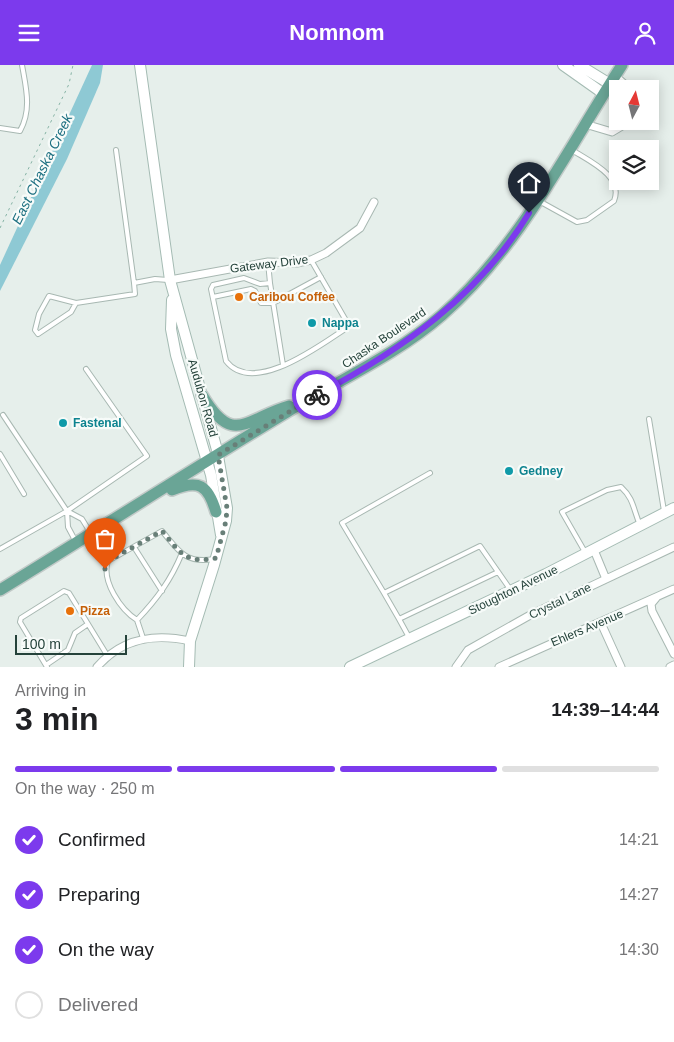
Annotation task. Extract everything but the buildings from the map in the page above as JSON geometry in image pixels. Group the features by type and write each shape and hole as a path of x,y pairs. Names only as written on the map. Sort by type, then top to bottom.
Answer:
{"main road":[{"name":"Audubon Road","path":"140,65 170,280 218,455 227,508 226,521 216,558 190,641 189,667"},
{"path":"563,65 609,85"},
{"path":"578,65 609,85"},
{"name":"Chaska Boulevard","path":"612,80 622,65"},
{"name":"Chaska Boulevard","path":"0,591 218,455 307,401 358,373 442,315 485,271 522,225 609,85"},
{"name":"Audubon Road","path":"173,292 171,329 176,355 208,462 221,535"},
{"path":"202,395 217,417 229,424 236,425 251,423 273,411 307,401"},
{"path":"136,506 182,486 191,485 205,488 209,493 216,512"},
{"name":"Stoughton Avenue","path":"350,667 512,591 669,511"}],"street":[{"path":"585,124 612,132 615,130"},
{"name":"Gateway Drive","path":"170,280 268,262 297,263 311,260 326,253 360,228 374,202"},
{"name":"Crystal Lane","path":"456,667 468,650 532,614 674,547"},
{"path":"590,552 606,579"},
{"name":"Ehlers Avenue","path":"500,667 579,629 601,623 674,589"},
{"path":"656,598 651,604 652,611 674,655"},
{"path":"601,623 621,667"},
{"path":"97,667 107,655 143,638 158,636 190,641"},
{"path":"670,667 674,665"}],"lane":[{"path":"0,129 20,131 26,120 28,98 22,65"},
{"path":"537,200 577,223 587,220 614,201 616,187 614,181 599,167 569,148"},
{"path":"76,303 71,312 38,334 35,330 39,314 49,296 76,303 135,294 116,150"},
{"path":"270,283 260,283 244,278 213,285 211,289 226,361 231,367 249,373 269,372 307,354 345,329 348,324 311,260"},
{"path":"268,262 283,365"},
{"path":"213,297 251,289 255,291 261,303 273,303 321,277"},
{"path":"134,283 155,279 170,280"},
{"path":"0,549 67,511 147,455 86,369"},
{"path":"2,415 67,511 82,519 91,534"},
{"path":"649,419 669,511"},
{"path":"0,454 24,494"},
{"path":"410,639 342,523 430,473"},
{"path":"590,552 562,512 607,490 622,487 631,497 632,508 640,526"},
{"path":"67,511 68,527 76,543"},
{"path":"143,638 137,620 128,614 108,580 105,569 108,561 162,531 191,560 216,558"},
{"path":"384,593 480,546 512,591"},
{"path":"134,547 162,591"},
{"path":"137,620 162,591 182,553"},
{"path":"399,619 498,572"},
{"path":"88,624 75,633 68,650 46,666 20,623 20,618 64,591 69,593 88,624 107,655"}],"path":[{"path":"0,228 69,84 73,65"}],"water":[{"name":"East Chaska Creek","path":"92,65 103,65 100,83 67,159 0,291 0,265"}],"way so far":[{"path":"105,569 108,561 162,531 183,555 191,560 216,558 226,521 227,508 223,474 218,455 317,395"}],"place":[{"name":"Caribou Coffee","path":"239,297"},
{"name":"Nappa","path":"312,323"},
{"name":"Fastenal","path":"63,423"},
{"name":"Gedney","path":"509,471"},
{"name":"Pizza","path":"70,611"}],"route":[{"path":"317,395 358,373 442,315 485,271 522,225 529,213"}]}
